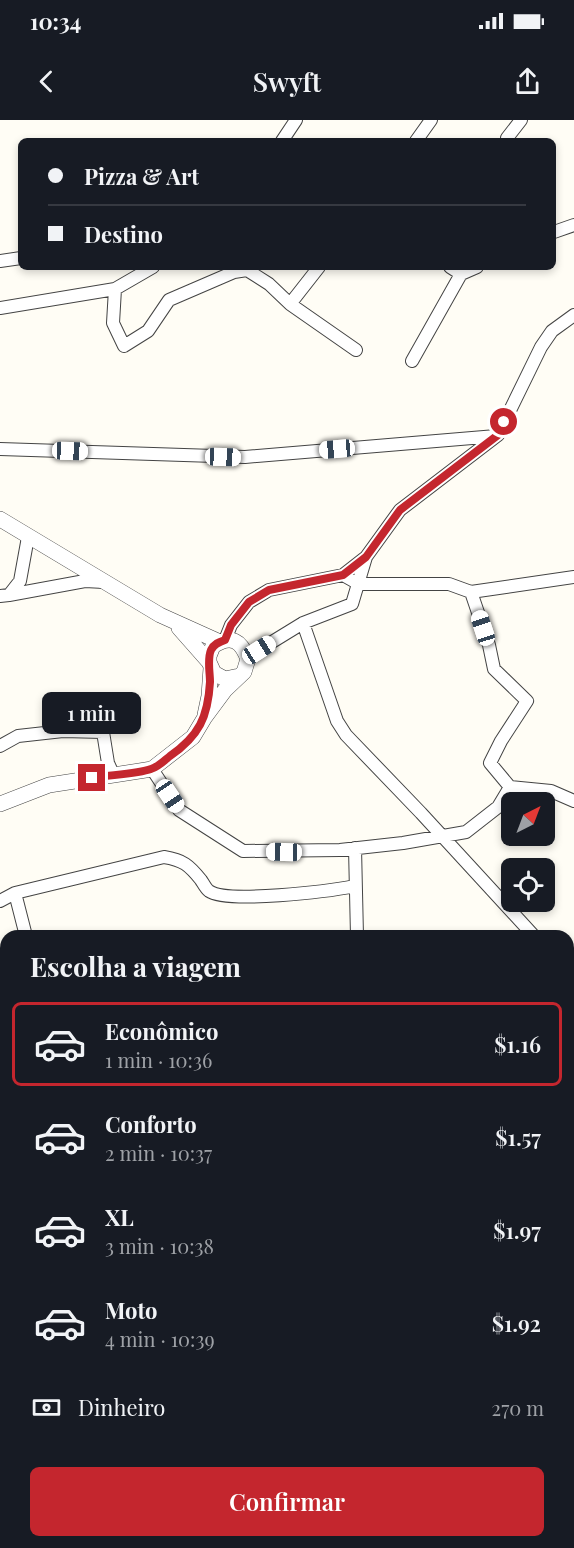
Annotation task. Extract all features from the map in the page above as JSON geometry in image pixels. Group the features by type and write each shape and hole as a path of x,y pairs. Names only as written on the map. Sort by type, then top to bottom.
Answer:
{"street":[{"path":"284,138 297,120"},
{"path":"418,138 431,120"},
{"path":"507,138 521,120"},
{"path":"556,231 574,225"},
{"path":"0,261 18,258"},
{"path":"0,308 115,289 148,270"},
{"path":"115,289 113,323 124,346 148,331 169,300 234,272 247,270 269,284 290,304 356,350"},
{"path":"290,304 318,270"},
{"path":"455,270 461,274"},
{"path":"412,361 461,274 470,270"},
{"path":"205,717 209,696 211,650 213,646 223,641 231,625 249,602 269,590 343,575 366,557 400,510 498,435 541,347 552,331 574,315"},
{"path":"0,449 245,457 498,435"},
{"path":"0,519 173,622 223,641 238,642 248,659"},
{"path":"4,595 20,581 28,537"},
{"path":"0,804 49,785 152,769 193,737 205,717 238,676 244,672 248,659 303,623 352,603 366,557"},
{"path":"343,575 359,584 449,584 471,592 574,577"},
{"path":"4,595 85,581 104,582"},
{"path":"471,592 489,645 494,669 527,701 501,741 490,763 510,787 551,791 574,801"},
{"path":"173,622 219,677 225,679 238,676"},
{"path":"303,623 338,721 346,735 528,930"},
{"path":"0,746 18,736 63,731 104,732 108,763 112,774"},
{"path":"152,769 180,810 243,851 284,852 354,848 403,843 466,832 498,807 510,787"},
{"path":"354,848 357,930"},
{"path":"0,901 15,893 164,857 180,860 193,869 209,891 228,897 328,891 355,886"},
{"path":"15,893 24,930"}],"route":[{"path":"92,778 152,769 179,750 193,737 205,717 209,696 211,650 213,646 225,640 231,625 249,602 269,590 343,575 366,557 400,510 498,435 504,422"}]}
